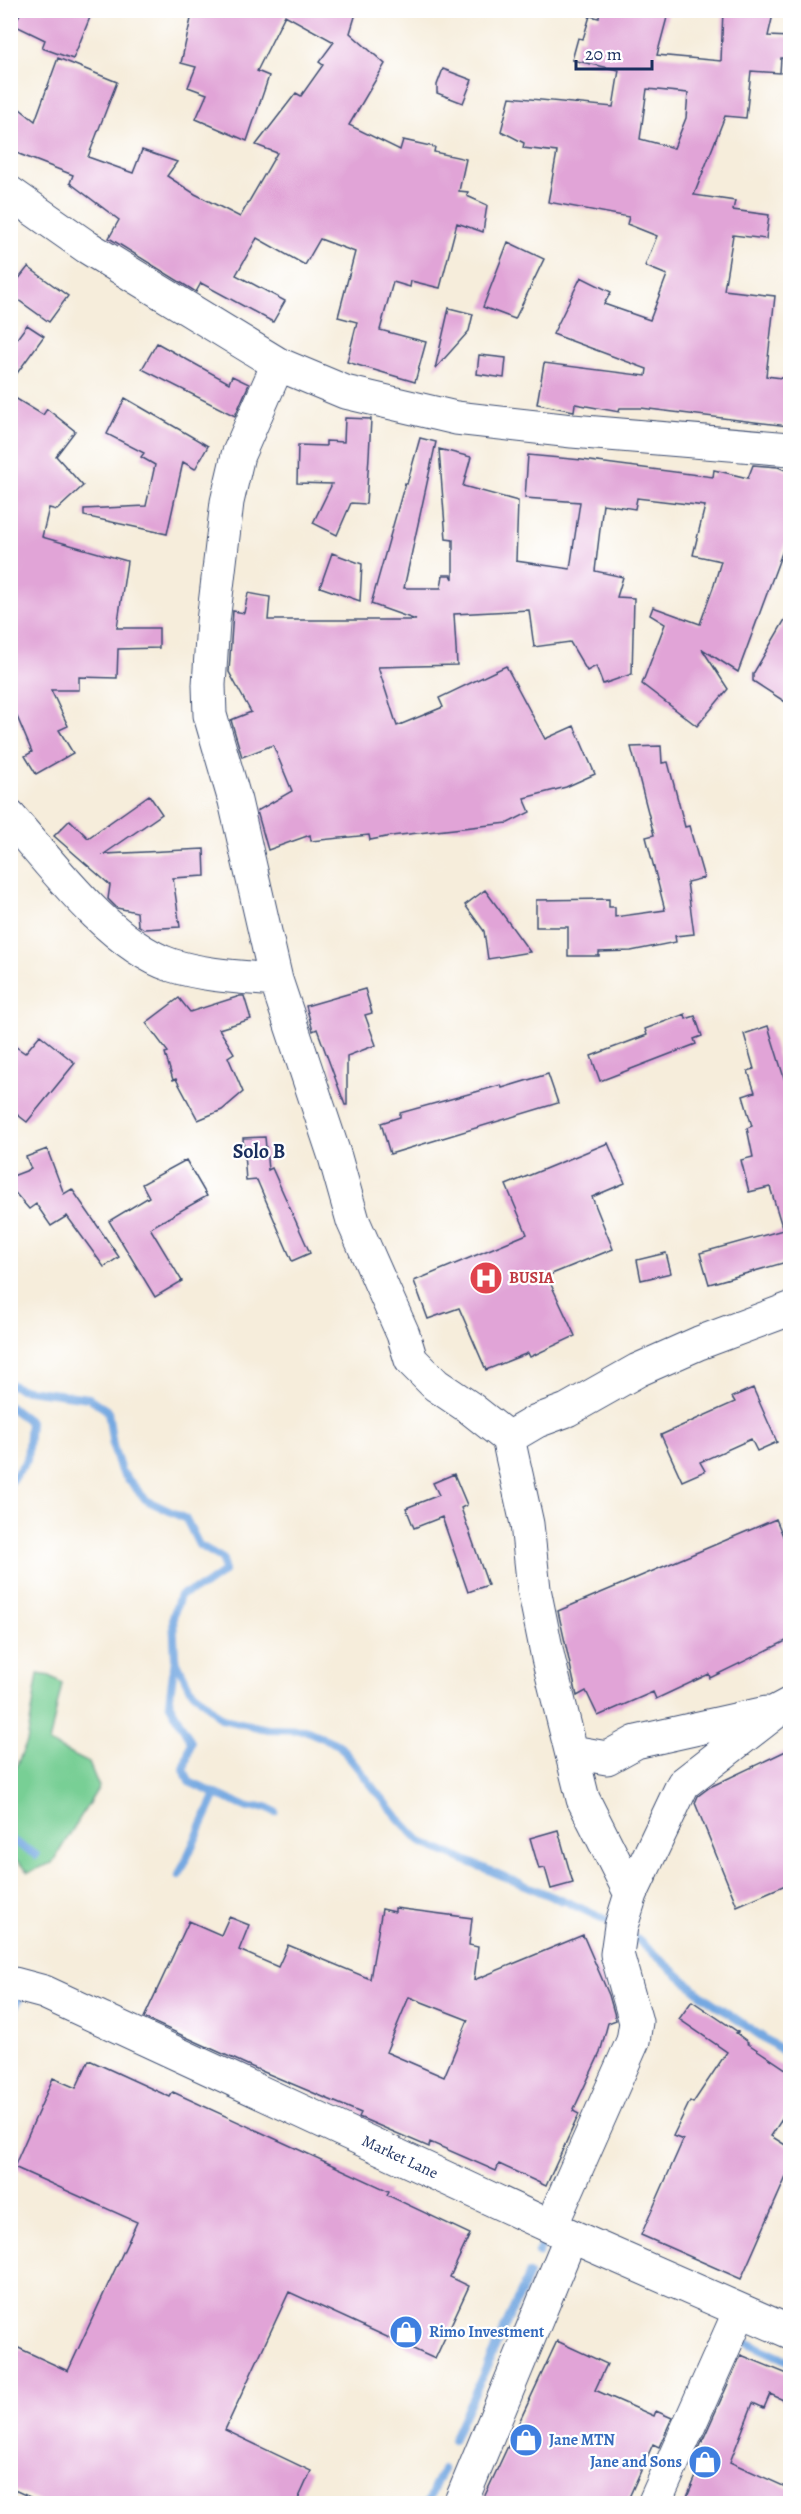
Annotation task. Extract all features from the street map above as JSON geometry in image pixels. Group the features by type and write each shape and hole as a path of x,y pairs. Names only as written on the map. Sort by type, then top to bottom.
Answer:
{"street":[{"path":"10,193 87,247 278,364 345,392 456,418 572,432 790,449"},
{"path":"278,364 238,455 227,502 213,622 209,685 210,715 235,801 276,980 335,1157 353,1221 403,1334 411,1360 436,1384 508,1438 527,1524 534,1589 583,1799 631,1894"},
{"path":"10,817 93,912 146,953 169,964 197,973 276,980"},
{"path":"508,1438 537,1421 567,1410 638,1370 699,1343 790,1309"},
{"path":"572,1752 607,1758 636,1742 784,1708"},
{"path":"460,2504 633,2041 636,2022 617,1954 621,1926 631,1894 683,1784 784,1708"},
{"name":"Market Lane","path":"10,1985 44,1992 561,2231 790,2332"},
{"path":"654,2504 740,2311"}],"green space":[{"path":"38,1674 50,1676 62,1683 49,1743 89,1763 99,1787 52,1863 29,1872 11,1856 11,1778 27,1742"}],"building":[{"path":"22,10 93,10 73,59 42,48 45,40 14,25"},
{"path":"193,10 357,10 350,33 385,64 349,125 400,150 403,140 435,147 434,152 466,159 459,191 468,192 467,196 487,205 483,232 457,223 440,288 411,281 410,287 393,282 380,330 426,342 415,382 347,362 357,322 338,317 355,252 320,239 305,265 257,238 236,275 285,301 273,322 201,283 196,292 109,238 119,220 70,183 73,175 19,154 10,147 10,101 35,121 58,58 117,82 88,157 133,173 142,150 177,162 167,176 195,194 240,217 277,153 256,145 296,93 301,96 323,65 319,62 334,42 285,15 257,71 269,76 247,141 196,119 207,94 188,87 196,67 181,63"},
{"path":"600,10 669,10 657,55 721,61 723,10 774,10 768,36 790,37 790,58 781,58 780,73 751,71 746,118 725,116 694,195 735,201 733,210 769,215 766,239 733,235 724,290 775,296 766,376 790,379 788,426 641,408 620,408 619,412 575,404 574,411 537,404 544,363 646,376 647,369 553,334 581,277 611,292 604,304 650,320 667,275 645,266 657,236 627,224 629,217 548,202 557,152 523,148 524,143 501,131 510,97 613,107 619,70 572,60 578,38 583,39 590,16 599,18","holes":["647,89 688,93 686,118 674,148 640,139"]},
{"path":"443,69 472,80 463,103 437,93 437,85"},
{"path":"508,242 544,259 515,319 483,307"},
{"path":"28,267 68,296 49,322 10,294 10,290"},
{"path":"449,308 473,314 469,331 435,369"},
{"path":"27,325 44,336 10,383 10,348"},
{"path":"157,343 229,383 232,376 249,384 235,416 142,369"},
{"path":"479,355 506,358 504,378 477,374"},
{"path":"10,395 43,415 47,409 75,431 56,456 83,486 57,510 49,508 42,537 127,561 117,628 159,628 159,648 118,649 117,678 79,677 79,690 51,690 68,726 59,730 73,753 36,774 25,756 32,752 10,700"},
{"path":"125,398 208,446 195,469 183,462 167,534 84,516 84,509 146,506 155,465 141,457 144,453 107,434"},
{"path":"345,418 371,419 366,504 351,503 337,535 313,523 332,484 297,483 298,445 326,446 326,441 344,442"},
{"path":"420,438 436,442 404,588 441,588 443,575 451,575 453,579 453,540 446,539 439,449 471,457 463,486 518,501 516,561 570,569 580,502 525,498 528,455 713,477 714,470 748,478 753,465 778,467 790,472 790,531 738,672 702,649 728,689 697,726 642,684 665,624 650,615 653,607 700,624 714,585 721,561 693,555 705,506 637,498 635,509 603,504 595,571 623,577 617,597 634,598 632,674 603,684 596,666 587,671 570,642 534,647 529,610 454,614 457,665 378,667 397,726 443,707 439,698 506,666 545,739 574,726 595,774 566,787 524,798 530,812 508,823 370,840 369,835 311,841 310,835 268,850 257,811 292,791 273,745 242,757 231,720 251,712 229,672 233,611 244,613 248,593 270,597 268,620 416,620 371,604"},
{"path":"332,553 362,564 360,601 320,587"},
{"path":"790,611 790,705 753,681 753,674"},
{"path":"661,746 662,763 668,762 685,827 689,826 704,878 687,882 694,934 675,936 676,942 631,951 599,952 599,956 568,956 568,927 536,927 536,900 609,899 609,907 615,907 615,917 665,910 646,837 654,835 631,747"},
{"path":"149,795 162,814 104,854 204,849 205,876 173,878 180,927 144,929 138,925 137,912 117,908 108,899 110,885 54,836 70,820 88,838"},
{"path":"485,890 530,952 488,959 484,931 465,905"},
{"path":"365,989 372,1013 365,1015 376,1045 347,1056 347,1105 345,1105 317,1029 313,1031 306,1006"},
{"path":"244,996 251,1019 219,1029 234,1053 228,1057 243,1092 222,1110 198,1120 176,1079 173,1080 165,1053 168,1052 146,1023 179,998 190,1012"},
{"path":"685,1014 686,1019 695,1016 702,1036 694,1039 696,1044 600,1081 591,1056 647,1035 645,1029"},
{"path":"768,1026 790,1097 790,1261 709,1284 700,1253 783,1230 770,1187 749,1192 741,1160 753,1157 747,1128 752,1126 743,1096 755,1092 748,1071 754,1069 744,1034"},
{"path":"40,1035 75,1063 27,1122 10,1109 10,1043 25,1053"},
{"path":"548,1074 558,1103 390,1154 381,1123 400,1117 400,1113 501,1085 502,1088"},
{"path":"265,1137 268,1170 272,1168 310,1253 292,1261 257,1180 246,1181 243,1138"},
{"path":"608,1143 625,1183 592,1197 613,1249 547,1276 575,1336 530,1357 528,1353 486,1370 459,1308 428,1319 414,1281 527,1234 506,1185"},
{"path":"47,1149 64,1194 72,1189 119,1257 104,1267 67,1216 51,1226 36,1204 29,1209 10,1187 10,1177 31,1169 26,1157"},
{"path":"186,1160 207,1196 150,1228 182,1281 155,1297 109,1221 149,1197 142,1184"},
{"path":"666,1253 671,1273 641,1280 637,1260"},
{"path":"753,1388 777,1442 757,1451 751,1439 700,1462 705,1471 682,1481 661,1435 735,1402 732,1397"},
{"path":"454,1474 467,1505 461,1508 488,1585 468,1592 442,1517 414,1528 406,1508 439,1495 433,1483"},
{"path":"776,1519 790,1553 790,1639 710,1678 709,1674 656,1699 653,1692 598,1716 586,1691 577,1696 558,1611"},
{"path":"790,1749 790,1883 737,1906 695,1803 698,1796 710,1787"},
{"path":"558,1830 573,1883 551,1889 545,1868 539,1869 530,1838"},
{"path":"395,1908 472,1918 469,1945 478,1947 474,1980 583,1935 609,1995 616,2020 608,2023 600,2053 573,2111 579,2114 546,2186 499,2164 496,2171 430,2142 429,2147 359,2117 361,2113 144,2018 189,1921 221,1935 229,1917 249,1925 239,1950 278,1967 288,1945 370,1979 382,1909 395,1912","holes":["409,1997 468,2020 444,2077 386,2052"]},
{"path":"692,2001 738,2032 736,2033 747,2043 790,2072 790,2107 771,2136 790,2148 790,2168 741,2279 641,2235 683,2140 673,2136 690,2101 693,2103 727,2052 679,2019"},
{"path":"89,2060 170,2097 173,2092 389,2191 387,2195 470,2234 450,2277 469,2286 435,2359 289,2292 225,2430 311,2471 296,2504 45,2504 10,2488 10,2344 68,2371 137,2222 14,2167 53,2078 76,2088"},
{"path":"557,2341 607,2364 595,2390 654,2416 656,2411 672,2418 659,2447 653,2444 626,2504 481,2504"},
{"path":"741,2355 790,2375 790,2403 770,2394 764,2408 753,2403 730,2462 790,2489 790,2504 684,2504 701,2465 693,2462"}],"waterway":[{"path":"10,1384 20,1389 89,1398 108,1411 113,1446 121,1471 146,1500 186,1519 199,1545 223,1559 224,1572 204,1586 180,1595 173,1617 175,1658 189,1687 222,1719 267,1729 305,1730 339,1745 399,1819 421,1842 563,1901"},
{"path":"10,1407 30,1422 27,1460 10,1482"},
{"path":"175,1659 169,1703 191,1742 184,1769 189,1782 248,1808 267,1807 275,1812"},
{"path":"179,1875 216,1794"},
{"path":"10,1839 36,1855"},
{"path":"569,1903 608,1921"},
{"path":"632,1935 703,1996 790,2056"},
{"path":"10,2016 21,1996"},
{"path":"538,2253 545,2238 539,2235"},
{"path":"453,2440 529,2274"},
{"path":"737,2338 790,2362"},
{"path":"427,2504 442,2469"}],"place":[{"name":"BUSIA","path":"486,1278"},
{"name":"Rimo Investment","path":"406,2332"},
{"name":"Jane MTN","path":"526,2440"},
{"name":"Jane and Sons","path":"705,2462"}],"district":[{"name":"Solo B","path":"259,1151"}]}
